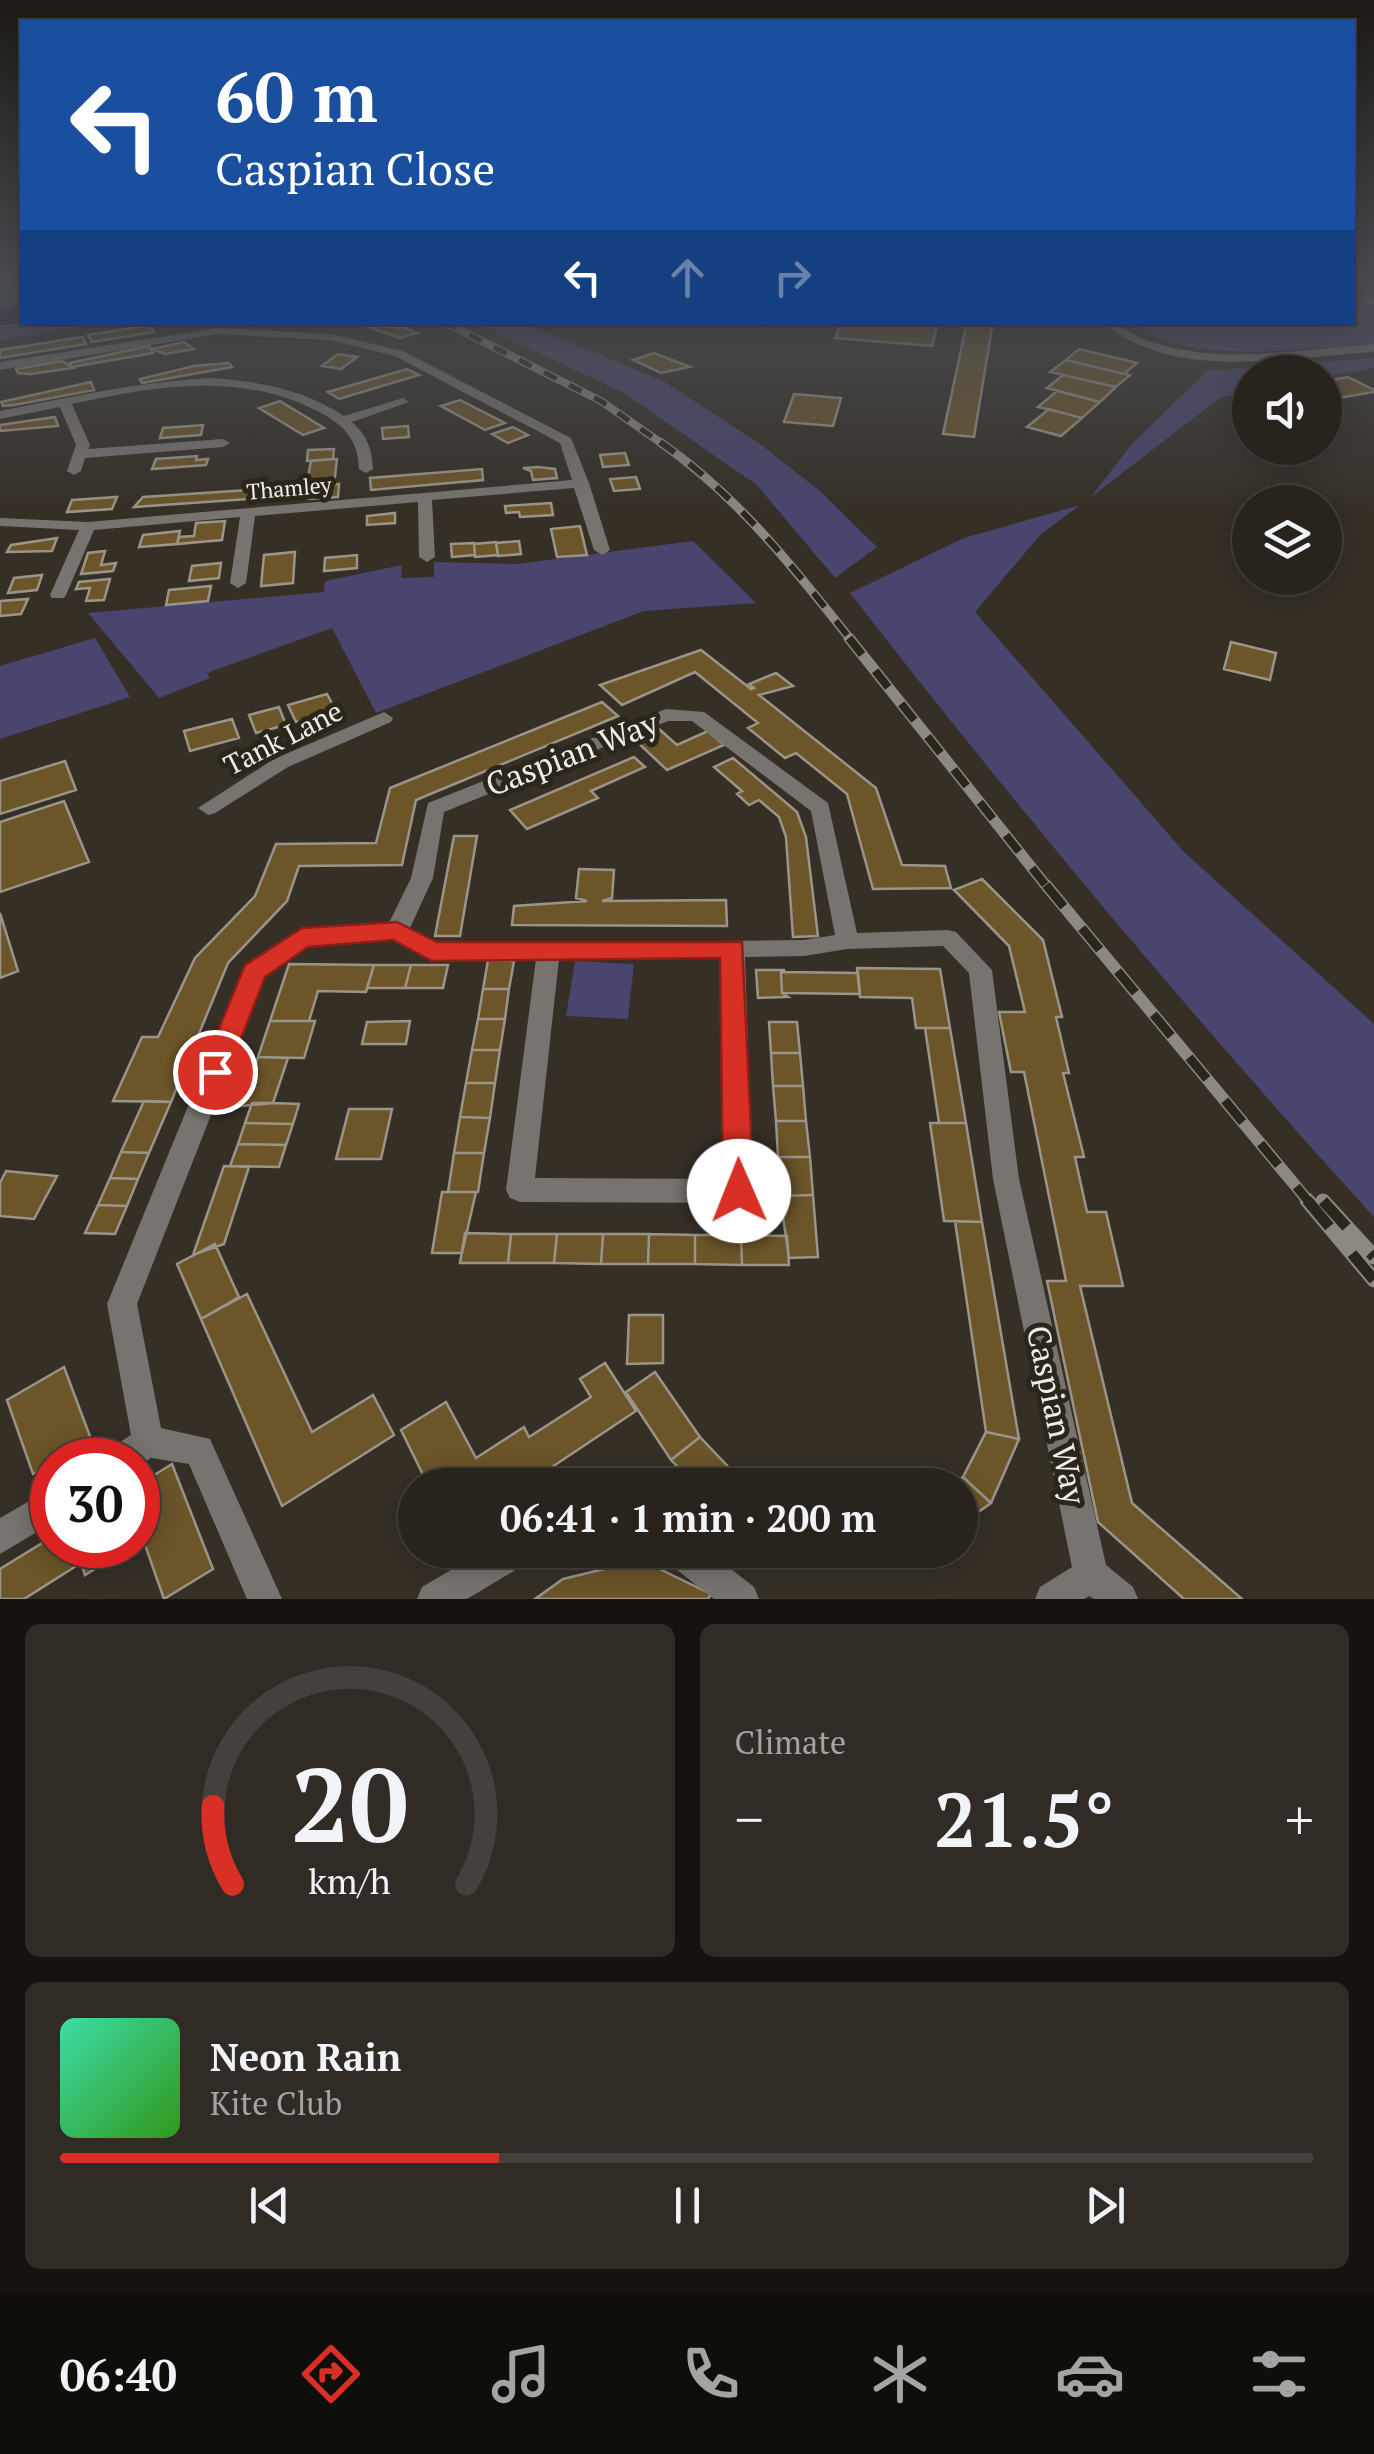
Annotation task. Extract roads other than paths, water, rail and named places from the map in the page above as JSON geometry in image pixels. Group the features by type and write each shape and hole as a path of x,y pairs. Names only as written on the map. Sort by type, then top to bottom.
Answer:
{"street":[{"path":"423,364 566,442 602,550"},
{"path":"0,415 158,386 239,382 286,389 344,420 365,442 366,469"},
{"path":"344,420 402,402"},
{"path":"65,403 84,444 74,471"},
{"path":"80,454 223,443"},
{"name":"Thamley","path":"0,522 88,526 582,483"},
{"path":"425,498 427,557"},
{"path":"238,582 248,514"},
{"path":"58,595 88,526"},
{"name":"Caspian Way","path":"397,931 422,878 435,808 666,715 698,716 821,808 848,941 948,938 980,970 1006,1179 1090,1575"},
{"name":"Tank Lane","path":"208,808 281,764 384,718"},
{"path":"133,1438 122,1304 254,972 302,938 397,931 432,952 804,948 848,941"},
{"path":"549,950 520,1190 739,1191 733,948"},
{"path":"160,1451 198,1450 264,1599"},
{"path":"0,1538 30,1518"},
{"path":"434,1599 487,1568"},
{"path":"702,1568 742,1599"},
{"path":"1052,1599 1090,1575 1121,1599"}],"railway":[{"path":"527,364 601,401 664,445"},
{"path":"660,442 664,445"},
{"path":"664,445 739,509 851,640"},
{"path":"849,638 1048,888"},
{"path":"1046,885 1309,1202"},
{"path":"1307,1200 1374,1280"},
{"path":"1323,1201 1374,1257"}]}
